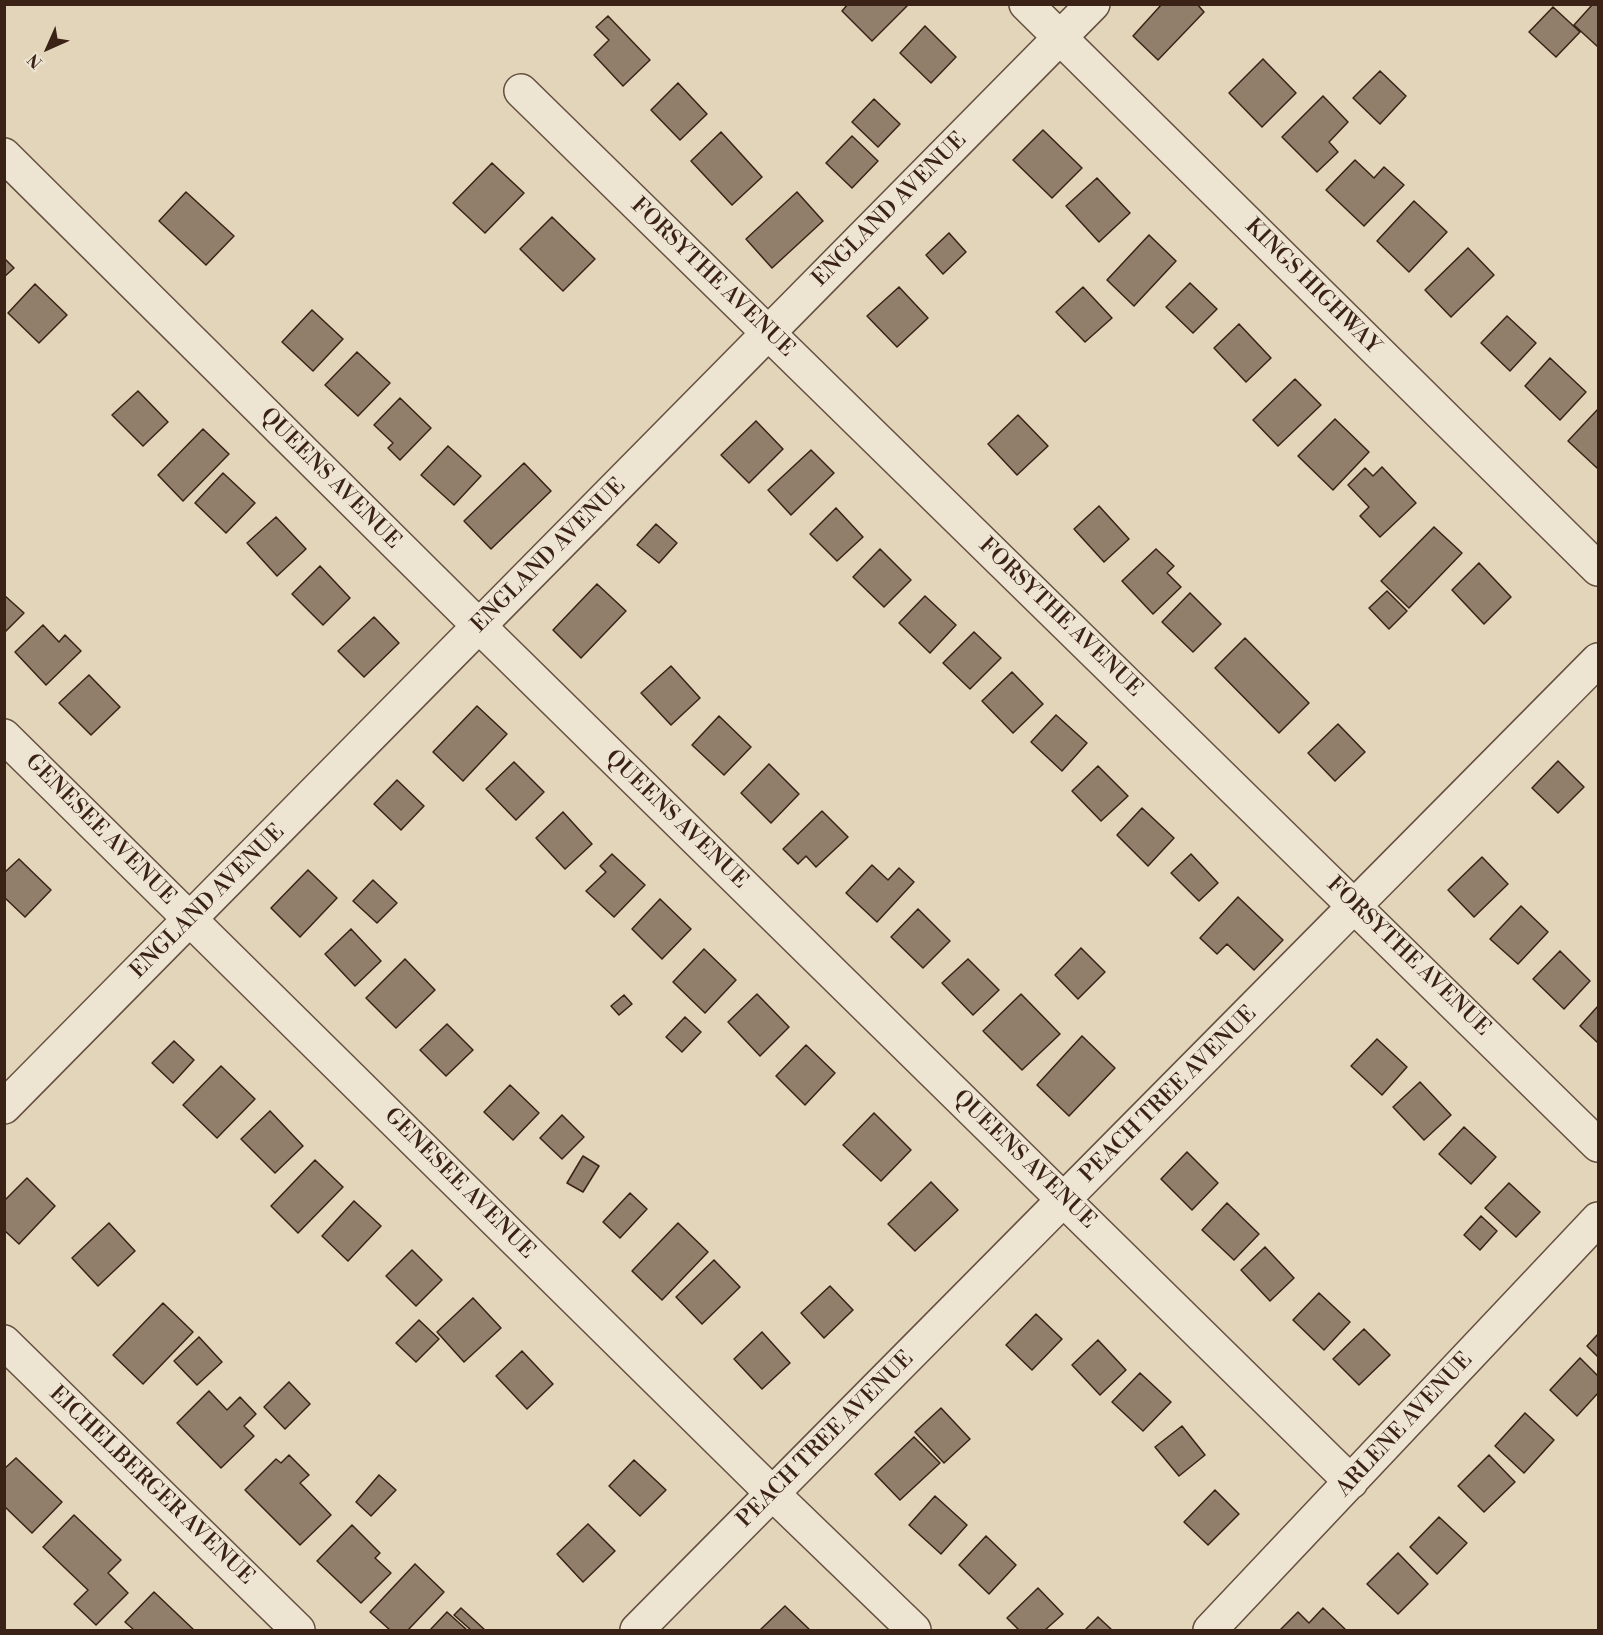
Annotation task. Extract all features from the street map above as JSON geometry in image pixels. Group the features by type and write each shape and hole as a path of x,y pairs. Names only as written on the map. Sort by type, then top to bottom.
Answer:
{"street":[{"name":"KINGS HIGHWAY","path":"1026,4 1599,569"},
{"name":"ENGLAND AVENUE","path":"4,1107 1093,4"},
{"name":"FORSYTHE AVENUE","path":"521,91 1599,1145"},
{"name":"QUEENS AVENUE","path":"4,155 480,627 1351,1482"},
{"name":"PEACH TREE AVENUE","path":"637,1630 1599,660"},
{"name":"GENESEE AVENUE","path":"4,736 914,1630"},
{"name":"ARLENE AVENUE","path":"1210,1630 1599,1219"},
{"name":"EICHELBERGER AVENUE","path":"4,1342 298,1630"}],"building":[{"path":"848,4 909,4 872,41 842,11"},
{"path":"1162,4 1197,4 1204,12 1158,60 1133,36"},
{"path":"1593,4 1598,4 1598,47 1574,25"},
{"path":"1553,7 1580,32 1556,57 1529,32"},
{"path":"608,16 650,60 623,86 594,55 609,40 596,27"},
{"path":"925,26 956,57 931,83 900,53"},
{"path":"1263,59 1296,93 1262,127 1229,93"},
{"path":"1380,71 1406,96 1380,124 1353,98"},
{"path":"678,83 707,114 680,140 651,110"},
{"path":"1323,96 1348,122 1329,142 1338,152 1317,172 1282,137"},
{"path":"874,99 900,124 878,147 852,122"},
{"path":"1043,130 1082,168 1052,198 1013,160"},
{"path":"721,132 762,177 732,205 691,161"},
{"path":"852,136 878,161 852,188 826,163"},
{"path":"1355,160 1374,178 1384,167 1404,185 1364,226 1326,190"},
{"path":"492,163 524,193 485,233 453,203"},
{"path":"1097,178 1130,213 1099,242 1066,206"},
{"path":"186,192 234,236 206,265 159,221"},
{"path":"797,192 823,221 772,268 746,239"},
{"path":"1414,201 1447,232 1409,272 1377,241"},
{"path":"552,217 595,259 563,291 520,249"},
{"path":"949,233 966,252 943,274 926,255"},
{"path":"1149,235 1176,261 1134,306 1107,280"},
{"path":"1468,248 1494,275 1451,317 1425,290"},
{"path":"4,258 14,268 4,277"},
{"path":"1190,283 1217,309 1193,333 1166,307"},
{"path":"35,284 67,315 39,343 8,313"},
{"path":"899,287 928,318 897,347 867,316"},
{"path":"1083,287 1112,318 1085,342 1056,312"},
{"path":"312,310 343,339 313,371 282,342"},
{"path":"1507,316 1536,343 1510,371 1481,343"},
{"path":"1239,324 1271,358 1246,382 1214,348"},
{"path":"357,352 390,383 358,416 325,385"},
{"path":"1550,358 1586,392 1560,420 1525,386"},
{"path":"1295,379 1321,405 1278,446 1253,420"},
{"path":"138,391 168,422 143,446 112,415"},
{"path":"400,398 431,428 400,460 388,448 393,443 374,425"},
{"path":"1598,409 1598,466 1597,468 1568,441"},
{"path":"1018,415 1048,446 1017,475 988,444"},
{"path":"1335,419 1369,452 1333,490 1298,456"},
{"path":"756,421 783,449 749,483 721,455"},
{"path":"203,429 229,454 183,501 158,475"},
{"path":"448,446 481,476 454,505 421,475"},
{"path":"811,450 834,473 791,515 768,490"},
{"path":"524,463 551,491 491,549 464,521"},
{"path":"1382,467 1416,503 1380,537 1360,516 1369,507 1348,485 1365,468 1373,476"},
{"path":"223,473 255,503 226,533 195,503"},
{"path":"1099,506 1129,539 1104,562 1074,529"},
{"path":"836,508 863,537 837,561 810,534"},
{"path":"276,517 306,549 277,576 247,543"},
{"path":"656,524 677,543 659,563 637,545"},
{"path":"1434,527 1462,553 1409,608 1381,581"},
{"path":"880,549 911,580 884,607 853,577"},
{"path":"1156,549 1174,566 1167,573 1181,587 1153,614 1122,581"},
{"path":"1479,563 1511,597 1484,624 1452,590"},
{"path":"320,566 350,598 323,625 292,594"},
{"path":"597,584 626,611 581,658 553,630"},
{"path":"1387,591 1407,611 1389,629 1369,608"},
{"path":"1190,593 1221,624 1193,652 1162,622"},
{"path":"4,595 24,613 4,633"},
{"path":"925,596 956,625 930,653 899,623"},
{"path":"374,617 399,643 364,677 338,651"},
{"path":"43,625 59,642 65,635 81,651 46,685 15,652"},
{"path":"974,632 1001,658 970,689 943,663"},
{"path":"1245,638 1309,703 1279,733 1215,668"},
{"path":"671,666 700,698 671,725 641,693"},
{"path":"1012,672 1043,704 1013,733 982,701"},
{"path":"89,675 120,707 91,735 59,703"},
{"path":"477,706 507,734 463,781 433,752"},
{"path":"1056,715 1087,743 1062,771 1031,742"},
{"path":"719,716 751,747 724,775 692,745"},
{"path":"1338,724 1365,752 1335,781 1308,753"},
{"path":"1558,761 1584,787 1558,813 1532,788"},
{"path":"514,762 544,792 516,820 486,789"},
{"path":"769,764 799,794 771,823 741,793"},
{"path":"1098,766 1128,796 1101,821 1072,791"},
{"path":"397,780 424,806 401,830 374,804"},
{"path":"1142,808 1174,838 1148,866 1117,835"},
{"path":"822,811 848,837 816,867 806,856 798,864 783,849"},
{"path":"563,812 592,844 565,869 536,838"},
{"path":"612,854 645,885 614,917 586,891 606,872 600,866"},
{"path":"1191,854 1218,883 1199,901 1171,873"},
{"path":"1482,857 1508,884 1474,917 1448,890"},
{"path":"19,859 51,890 25,917 4,897 4,873"},
{"path":"872,865 888,880 899,868 914,882 877,922 846,893"},
{"path":"308,870 337,898 300,937 271,908"},
{"path":"373,880 397,903 377,923 353,901"},
{"path":"1238,897 1283,940 1254,970 1227,944 1217,954 1200,938"},
{"path":"660,899 691,929 662,959 632,929"},
{"path":"1521,906 1548,932 1518,964 1490,939"},
{"path":"918,909 950,941 923,968 891,937"},
{"path":"351,929 381,961 355,986 325,954"},
{"path":"1081,948 1105,972 1078,999 1055,975"},
{"path":"704,949 736,980 705,1013 673,982"},
{"path":"1560,951 1590,981 1564,1009 1533,979"},
{"path":"405,959 435,990 396,1028 366,998"},
{"path":"968,959 999,990 973,1015 942,983"},
{"path":"757,994 789,1027 760,1056 728,1022"},
{"path":"1021,994 1060,1034 1022,1070 983,1031"},
{"path":"624,995 632,1004 619,1015 611,1006"},
{"path":"1598,1006 1598,1043 1580,1026"},
{"path":"685,1017 701,1032 682,1052 666,1037"},
{"path":"447,1024 473,1050 446,1076 420,1050"},
{"path":"1082,1036 1115,1068 1069,1116 1037,1085"},
{"path":"1377,1039 1407,1067 1382,1095 1351,1066"},
{"path":"174,1041 194,1060 173,1083 152,1063"},
{"path":"806,1045 835,1073 805,1105 776,1076"},
{"path":"221,1066 255,1099 217,1138 183,1105"},
{"path":"1420,1082 1451,1115 1424,1140 1393,1107"},
{"path":"510,1085 539,1113 513,1140 484,1112"},
{"path":"270,1111 303,1146 275,1173 241,1139"},
{"path":"874,1113 911,1150 881,1181 843,1145"},
{"path":"562,1115 584,1137 562,1159 540,1138"},
{"path":"1464,1127 1496,1157 1471,1184 1439,1154"},
{"path":"1187,1152 1218,1183 1192,1210 1161,1179"},
{"path":"583,1156 599,1166 583,1192 567,1183"},
{"path":"315,1160 343,1187 298,1233 271,1206"},
{"path":"27,1178 55,1206 19,1244 4,1230 4,1201"},
{"path":"931,1182 958,1210 915,1251 888,1224"},
{"path":"1509,1183 1540,1212 1516,1237 1485,1208"},
{"path":"630,1193 647,1209 620,1238 603,1222"},
{"path":"354,1201 381,1226 348,1261 322,1236"},
{"path":"1227,1203 1259,1234 1234,1260 1202,1230"},
{"path":"1481,1216 1497,1231 1480,1250 1464,1235"},
{"path":"109,1223 135,1251 98,1286 72,1258"},
{"path":"678,1223 708,1252 662,1300 632,1271"},
{"path":"1265,1247 1294,1278 1270,1301 1241,1270"},
{"path":"412,1250 442,1280 416,1306 386,1276"},
{"path":"714,1260 740,1287 702,1324 676,1297"},
{"path":"830,1286 853,1310 824,1338 801,1313"},
{"path":"1319,1293 1350,1322 1324,1350 1293,1320"},
{"path":"473,1298 501,1328 464,1362 437,1332"},
{"path":"163,1303 193,1332 143,1384 113,1355"},
{"path":"1036,1314 1062,1339 1032,1370 1006,1345"},
{"path":"419,1320 439,1339 416,1362 396,1343"},
{"path":"1364,1329 1390,1355 1359,1385 1333,1359"},
{"path":"762,1332 790,1363 762,1389 734,1359"},
{"path":"1598,1334 1598,1357 1587,1346"},
{"path":"199,1337 222,1362 197,1385 174,1361"},
{"path":"1098,1340 1126,1370 1100,1395 1072,1365"},
{"path":"522,1351 553,1384 527,1409 496,1376"},
{"path":"1580,1358 1598,1376 1598,1393 1577,1416 1550,1390"},
{"path":"1140,1373 1171,1402 1143,1431 1112,1402"},
{"path":"289,1382 310,1404 285,1429 264,1407"},
{"path":"209,1391 227,1410 240,1397 256,1414 244,1426 254,1436 221,1468 177,1423"},
{"path":"941,1408 970,1439 944,1463 915,1432"},
{"path":"1525,1413 1554,1440 1524,1473 1495,1446"},
{"path":"1182,1426 1205,1455 1179,1476 1155,1447"},
{"path":"914,1437 940,1463 900,1500 875,1474"},
{"path":"289,1455 309,1475 300,1483 331,1515 300,1545 245,1490 276,1459 281,1463"},
{"path":"1489,1455 1515,1482 1484,1512 1458,1486"},
{"path":"16,1458 62,1502 32,1533 4,1506 4,1469"},
{"path":"634,1460 666,1490 640,1516 609,1486"},
{"path":"379,1475 396,1490 371,1516 356,1502"},
{"path":"1215,1490 1239,1514 1208,1545 1184,1522"},
{"path":"935,1496 967,1525 941,1554 909,1525"},
{"path":"74,1515 121,1560 108,1573 128,1593 96,1625 74,1604 88,1590 43,1547"},
{"path":"1439,1517 1467,1543 1437,1574 1410,1547"},
{"path":"588,1524 615,1551 583,1582 557,1554"},
{"path":"352,1525 380,1553 375,1558 391,1573 361,1603 317,1561"},
{"path":"986,1536 1016,1565 989,1594 959,1565"},
{"path":"1398,1553 1428,1584 1398,1614 1367,1584"},
{"path":"415,1564 444,1592 408,1630 390,1630 370,1612"},
{"path":"1038,1588 1063,1614 1045,1630 1019,1630 1007,1618"},
{"path":"154,1592 194,1630 134,1630 125,1622"},
{"path":"785,1606 810,1630 760,1630"},
{"path":"461,1608 485,1630 471,1630 454,1615"},
{"path":"1323,1608 1346,1630 1280,1630 1298,1612 1309,1623"},
{"path":"447,1612 467,1630 430,1630"},
{"path":"1098,1617 1112,1630 1085,1630"}]}
